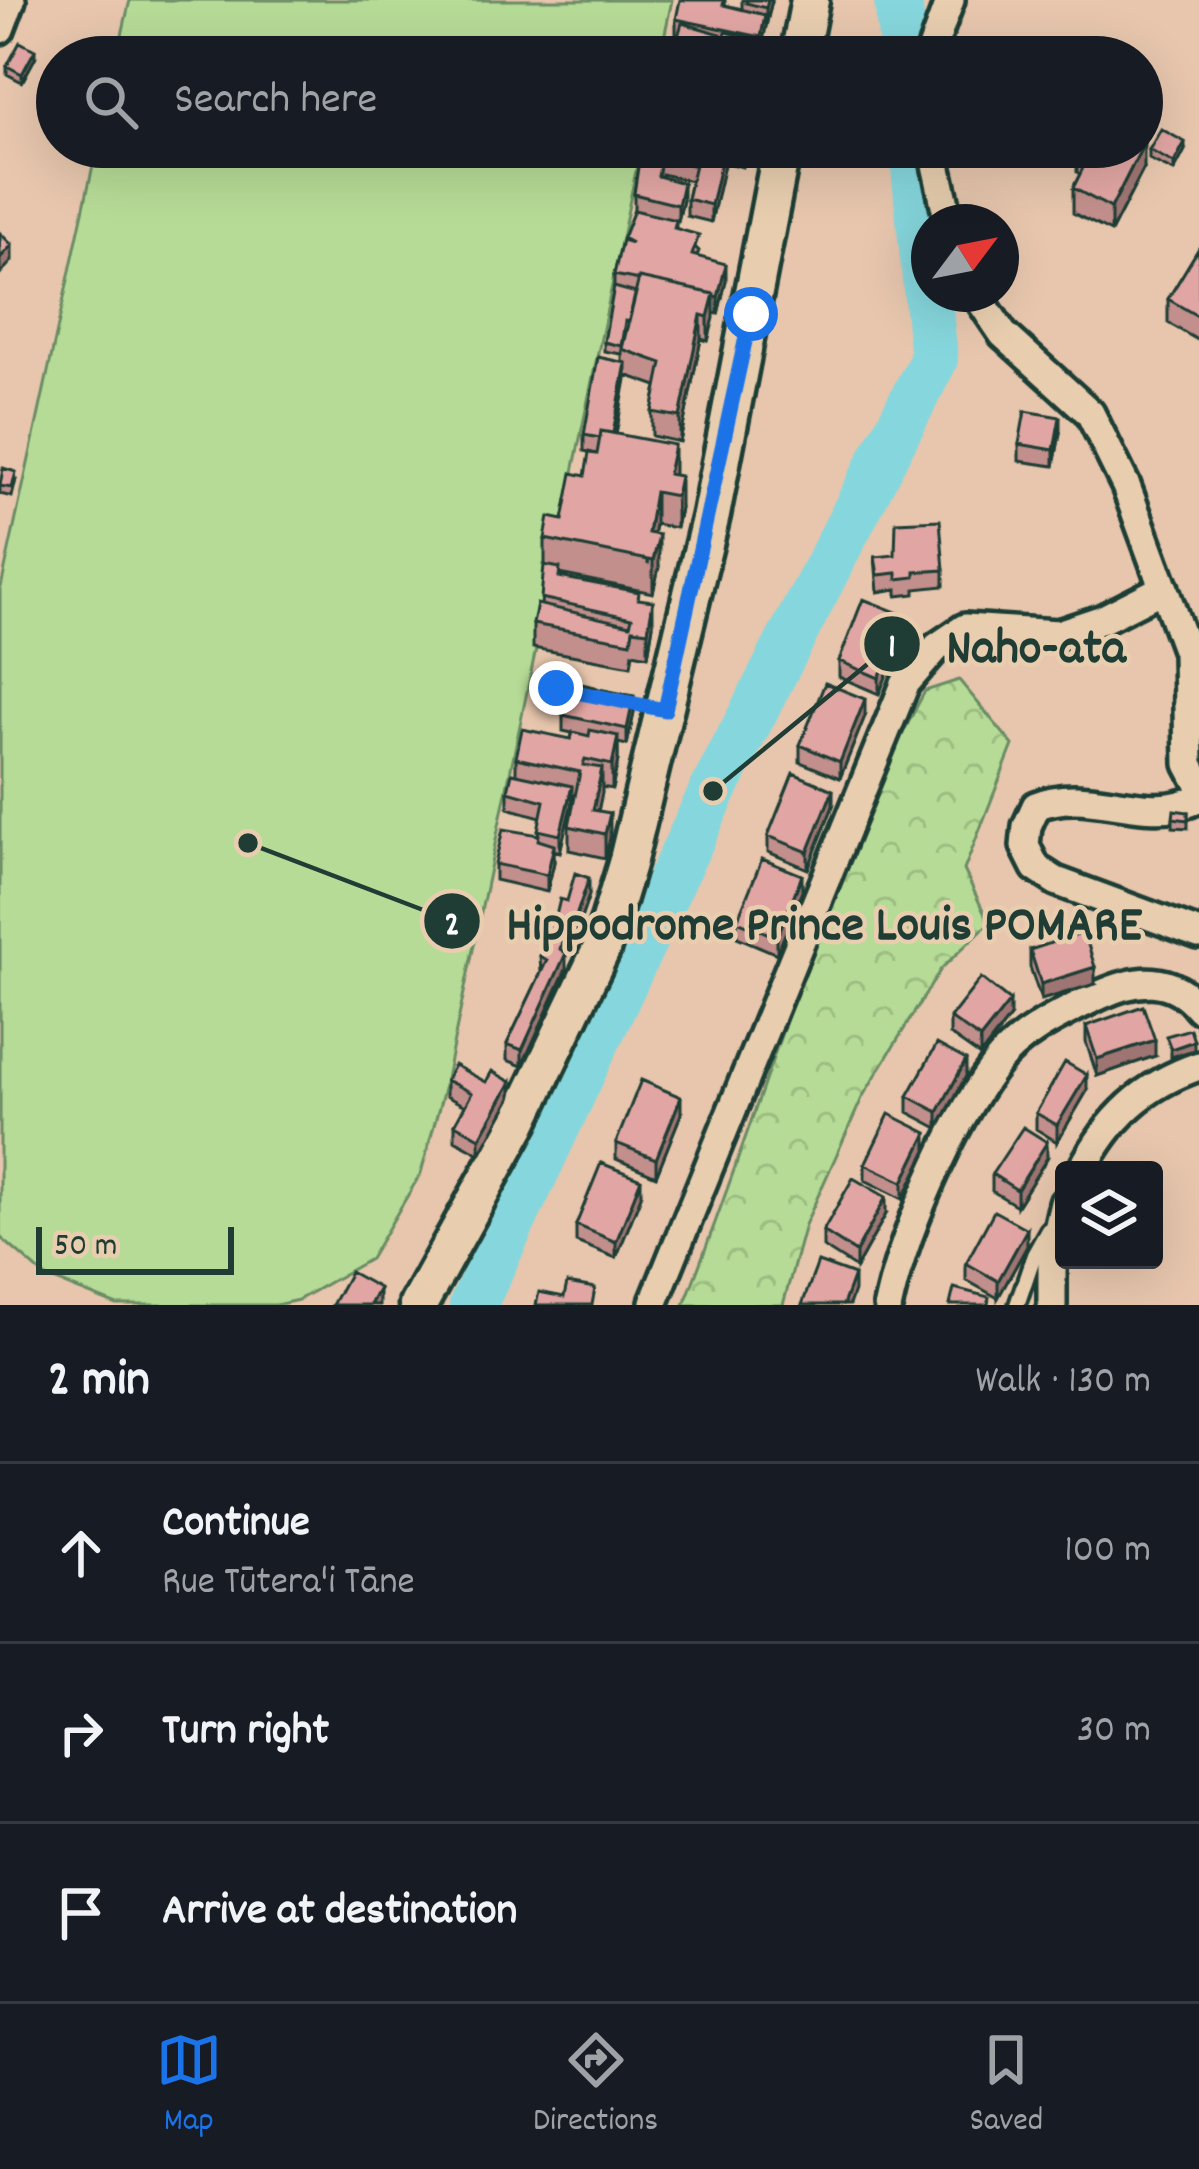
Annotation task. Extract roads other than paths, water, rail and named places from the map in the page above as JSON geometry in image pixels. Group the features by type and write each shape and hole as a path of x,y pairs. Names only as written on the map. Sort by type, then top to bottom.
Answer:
{"street":[{"path":"0,29 11,0"},
{"path":"804,36 810,0"},
{"path":"937,36 950,0"},
{"path":"418,1305 518,1124 601,950 627,864 654,708 711,514 778,168"},
{"path":"937,168 945,204"},
{"path":"988,312 1003,334 1090,413 1126,486 1187,652 1189,764 1199,783"},
{"path":"654,1302 905,684 938,647 964,628 1058,634 1103,619 1164,588"},
{"path":"1199,798 1181,807 1151,809 1098,800 1051,800 1036,806 1025,847 1036,868 1056,881 1199,934"},
{"path":"888,1305 896,1264 952,1138 994,1064 1051,1019 1116,987 1150,979 1184,990 1199,1007"},
{"path":"1087,1161 1098,1139 1129,1102 1171,1076 1199,1066"},
{"path":"1052,1305 1055,1243"}],"lane":[{"path":"556,688 600,697"},
{"path":"1017,1305 1034,1255 1055,1219"}],"waterway":[{"path":"898,0 902,36"},
{"path":"473,1305 713,791 934,359 915,168"}],"place":[{"name":"Naho-ata","path":"713,791"},
{"name":"Hippodrome Prince Louis POMARE","path":"248,843"}]}
